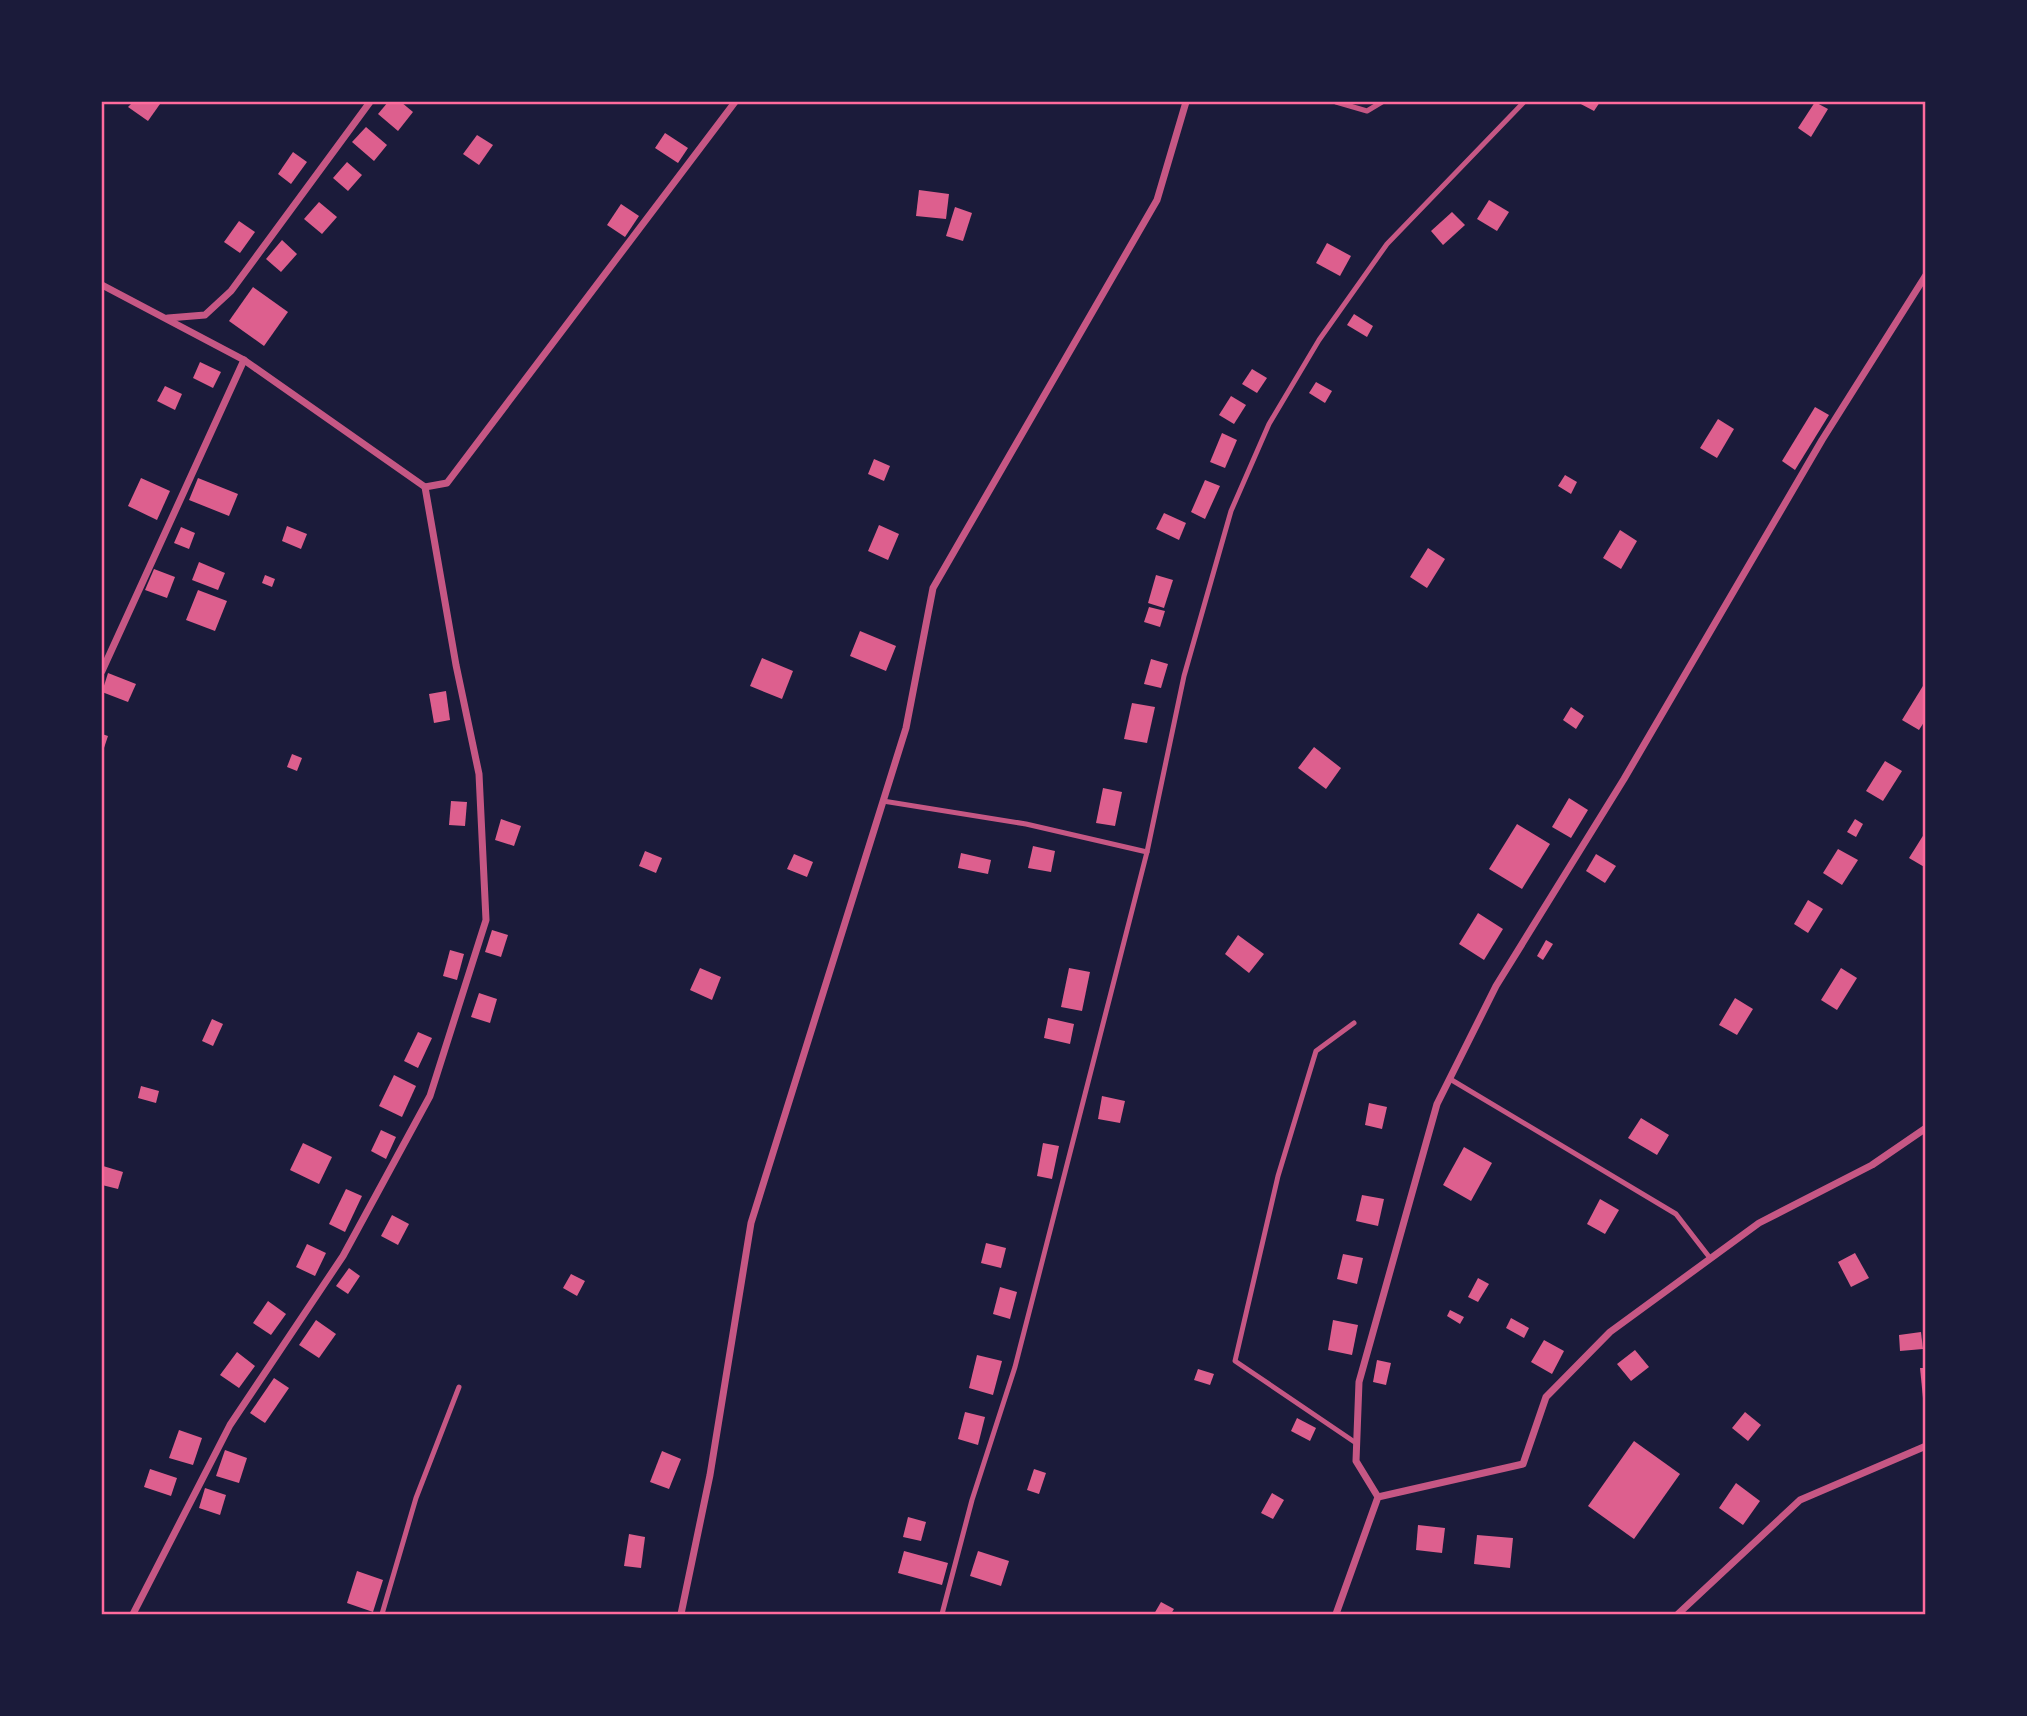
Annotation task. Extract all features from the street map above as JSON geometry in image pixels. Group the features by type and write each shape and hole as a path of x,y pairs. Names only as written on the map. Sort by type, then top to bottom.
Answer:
{"street":[{"path":"167,318 205,315 232,291 370,102"},
{"path":"425,487 447,483 735,102"},
{"path":"681,1615 710,1475 751,1223 906,728 933,588 1157,200 1186,102"},
{"path":"1378,1497 1356,1461 1359,1382 1437,1104 1496,986 1625,779 1822,440 1926,275"},
{"path":"102,285 244,360 425,487 456,666 479,774 486,920 430,1096 343,1256 230,1425 133,1615"},
{"path":"102,671 244,360"},
{"path":"1378,1497 1523,1464 1546,1397 1610,1332 1759,1223 1872,1164 1926,1128"},
{"path":"1678,1615 1800,1500 1926,1446"},
{"path":"1336,1615 1378,1497"}],"lane":[{"path":"1336,102 1367,111 1381,102"},
{"path":"942,1615 972,1500 1018,1355 1147,852 1184,676 1227,523 1269,424 1319,340 1387,244 1524,102"},
{"path":"883,801 1026,824 1147,852"},
{"path":"1354,1023 1316,1051 1278,1176 1235,1361 1356,1443"},
{"path":"1450,1079 1676,1214 1710,1258"},
{"path":"382,1615 416,1498 458,1387"}],"building":[{"path":"133,102 160,104 148,121 128,107"},
{"path":"388,102 401,102 413,112 398,131 378,114"},
{"path":"1577,102 1600,102 1594,111"},
{"path":"1815,102 1828,109 1811,137 1798,128"},
{"path":"366,127 387,145 374,161 352,142"},
{"path":"665,133 688,148 678,163 655,148"},
{"path":"477,135 493,145 479,165 463,154"},
{"path":"293,152 307,162 291,184 278,174"},
{"path":"347,162 362,175 348,191 333,178"},
{"path":"919,190 949,194 946,219 916,216"},
{"path":"1489,200 1509,212 1497,231 1477,219"},
{"path":"319,202 337,217 322,234 304,219"},
{"path":"621,204 639,216 625,237 607,225"},
{"path":"955,207 972,213 963,241 946,236"},
{"path":"1452,212 1465,225 1443,245 1431,231"},
{"path":"239,221 255,232 240,253 224,242"},
{"path":"282,240 297,254 281,272 266,259"},
{"path":"1327,243 1351,256 1340,276 1316,263"},
{"path":"253,287 288,312 264,346 229,321"},
{"path":"1354,314 1373,326 1367,337 1347,325"},
{"path":"200,362 221,372 213,388 193,378"},
{"path":"1252,369 1267,378 1257,393 1242,384"},
{"path":"1316,382 1332,391 1325,403 1309,393"},
{"path":"165,386 182,394 175,410 157,401"},
{"path":"1231,396 1246,405 1234,424 1219,415"},
{"path":"1815,407 1829,415 1795,470 1782,461"},
{"path":"1718,419 1734,429 1717,458 1700,448"},
{"path":"1222,433 1237,440 1225,468 1210,462"},
{"path":"874,459 890,466 884,481 868,474"},
{"path":"1565,475 1577,482 1571,494 1558,486"},
{"path":"141,478 170,491 157,520 128,506"},
{"path":"198,478 238,494 229,516 189,500"},
{"path":"1205,480 1220,486 1205,519 1191,512"},
{"path":"1164,513 1186,523 1179,540 1156,529"},
{"path":"879,525 899,534 888,560 868,551"},
{"path":"287,526 307,534 301,549 282,541"},
{"path":"181,527 195,533 189,549 174,543"},
{"path":"1620,530 1637,541 1621,569 1603,558"},
{"path":"1428,548 1445,559 1427,588 1410,577"},
{"path":"199,562 225,573 218,590 192,580"},
{"path":"154,569 175,577 167,598 145,590"},
{"path":"265,575 275,579 272,587 262,583"},
{"path":"1156,575 1173,580 1164,608 1148,603"},
{"path":"198,590 227,601 215,631 186,620"},
{"path":"1149,607 1165,611 1160,627 1144,622"},
{"path":"860,631 896,646 886,671 850,656"},
{"path":"762,658 793,671 782,699 750,686"},
{"path":"1151,659 1168,664 1161,688 1144,684"},
{"path":"108,673 136,684 128,702 102,692"},
{"path":"1926,681 1926,719 1919,730 1902,720"},
{"path":"446,691 450,720 434,723 429,694"},
{"path":"1132,703 1155,707 1147,743 1124,739"},
{"path":"1571,707 1584,716 1576,729 1563,720"},
{"path":"102,734 108,736 102,754"},
{"path":"1314,747 1341,768 1326,789 1298,768"},
{"path":"292,754 302,758 297,771 287,767"},
{"path":"1885,761 1902,771 1883,801 1866,791"},
{"path":"1103,788 1122,792 1115,826 1096,823"},
{"path":"1569,798 1588,810 1571,838 1552,827"},
{"path":"451,801 467,802 465,826 449,825"},
{"path":"501,819 521,826 514,846 495,840"},
{"path":"1855,819 1863,824 1856,837 1847,832"},
{"path":"1517,824 1550,844 1522,889 1489,869"},
{"path":"1926,831 1926,868 1909,858"},
{"path":"1033,846 1055,851 1051,872 1028,868"},
{"path":"1838,849 1858,860 1842,885 1823,873"},
{"path":"645,851 662,858 656,873 639,866"},
{"path":"961,853 991,860 988,874 958,868"},
{"path":"794,854 813,862 807,877 787,869"},
{"path":"1596,854 1616,866 1605,883 1586,871"},
{"path":"1808,900 1823,909 1808,933 1794,924"},
{"path":"1478,913 1503,929 1484,960 1459,944"},
{"path":"492,930 508,935 501,957 485,952"},
{"path":"1238,935 1264,954 1249,973 1225,954"},
{"path":"1546,940 1553,944 1543,960 1537,956"},
{"path":"450,950 464,954 457,980 443,976"},
{"path":"700,968 721,977 712,1000 690,990"},
{"path":"1069,968 1090,972 1082,1011 1061,1007"},
{"path":"1841,968 1857,978 1837,1010 1821,1000"},
{"path":"479,993 497,999 490,1023 471,1017"},
{"path":"1735,998 1753,1009 1737,1035 1719,1025"},
{"path":"1048,1018 1074,1024 1070,1044 1044,1038"},
{"path":"212,1019 223,1024 213,1046 202,1041"},
{"path":"418,1032 432,1038 418,1068 404,1061"},
{"path":"394,1075 416,1086 402,1117 379,1106"},
{"path":"141,1086 159,1091 156,1103 138,1098"},
{"path":"1102,1096 1125,1101 1120,1123 1098,1119"},
{"path":"1369,1103 1387,1107 1382,1129 1365,1125"},
{"path":"1641,1118 1669,1135 1657,1155 1628,1138"},
{"path":"381,1130 396,1137 386,1159 371,1151"},
{"path":"303,1143 332,1157 319,1184 290,1170"},
{"path":"1043,1143 1059,1146 1052,1179 1037,1176"},
{"path":"1464,1147 1492,1163 1471,1201 1443,1185"},
{"path":"103,1166 123,1172 118,1189 102,1185"},
{"path":"346,1189 362,1196 345,1232 329,1224"},
{"path":"1362,1195 1384,1199 1378,1226 1356,1221"},
{"path":"1600,1199 1619,1210 1605,1234 1587,1224"},
{"path":"392,1215 409,1224 398,1245 381,1236"},
{"path":"986,1243 1006,1248 1001,1268 981,1263"},
{"path":"307,1244 326,1253 315,1276 296,1267"},
{"path":"1855,1253 1869,1278 1851,1287 1838,1262"},
{"path":"1343,1254 1363,1258 1357,1284 1337,1279"},
{"path":"349,1268 360,1276 348,1294 336,1286"},
{"path":"571,1274 585,1281 577,1296 563,1288"},
{"path":"1478,1278 1489,1284 1478,1302 1468,1297"},
{"path":"1000,1287 1017,1292 1010,1319 993,1314"},
{"path":"268,1301 286,1314 271,1335 253,1323"},
{"path":"1450,1310 1464,1317 1460,1324 1447,1316"},
{"path":"1511,1318 1529,1328 1524,1338 1506,1328"},
{"path":"316,1320 336,1334 319,1358 299,1345"},
{"path":"1333,1320 1358,1325 1352,1355 1328,1350"},
{"path":"1921,1332 1923,1349 1900,1351 1899,1335"},
{"path":"1544,1340 1564,1351 1552,1374 1531,1362"},
{"path":"1635,1350 1649,1367 1631,1381 1617,1364"},
{"path":"237,1352 255,1366 239,1388 220,1375"},
{"path":"977,1355 1002,1361 993,1395 969,1388"},
{"path":"1377,1360 1391,1363 1386,1385 1373,1382"},
{"path":"1920,1368 1926,1368 1926,1398 1923,1398"},
{"path":"1198,1369 1214,1374 1210,1385 1194,1380"},
{"path":"274,1378 289,1388 265,1423 250,1413"},
{"path":"965,1412 985,1417 978,1445 958,1439"},
{"path":"1745,1412 1761,1425 1748,1441 1732,1428"},
{"path":"1297,1418 1316,1428 1310,1441 1291,1431"},
{"path":"179,1430 202,1438 193,1465 169,1458"},
{"path":"1634,1441 1680,1474 1634,1539 1588,1506"},
{"path":"225,1450 247,1458 239,1483 216,1476"},
{"path":"662,1451 681,1459 669,1489 650,1482"},
{"path":"150,1469 177,1478 171,1496 144,1487"},
{"path":"1034,1469 1046,1473 1039,1494 1027,1490"},
{"path":"1736,1483 1760,1501 1743,1525 1719,1508"},
{"path":"205,1488 226,1495 220,1515 199,1508"},
{"path":"1272,1493 1284,1500 1273,1519 1261,1513"},
{"path":"908,1517 926,1522 921,1541 903,1537"},
{"path":"1418,1525 1445,1528 1442,1553 1416,1550"},
{"path":"629,1534 645,1537 641,1568 624,1566"},
{"path":"1477,1535 1513,1538 1510,1568 1474,1564"},
{"path":"904,1551 948,1563 942,1585 898,1573"},
{"path":"978,1551 1009,1561 1001,1586 970,1576"},
{"path":"357,1571 383,1580 373,1612 347,1603"},
{"path":"1161,1602 1174,1609 1171,1614 1154,1614"}]}
